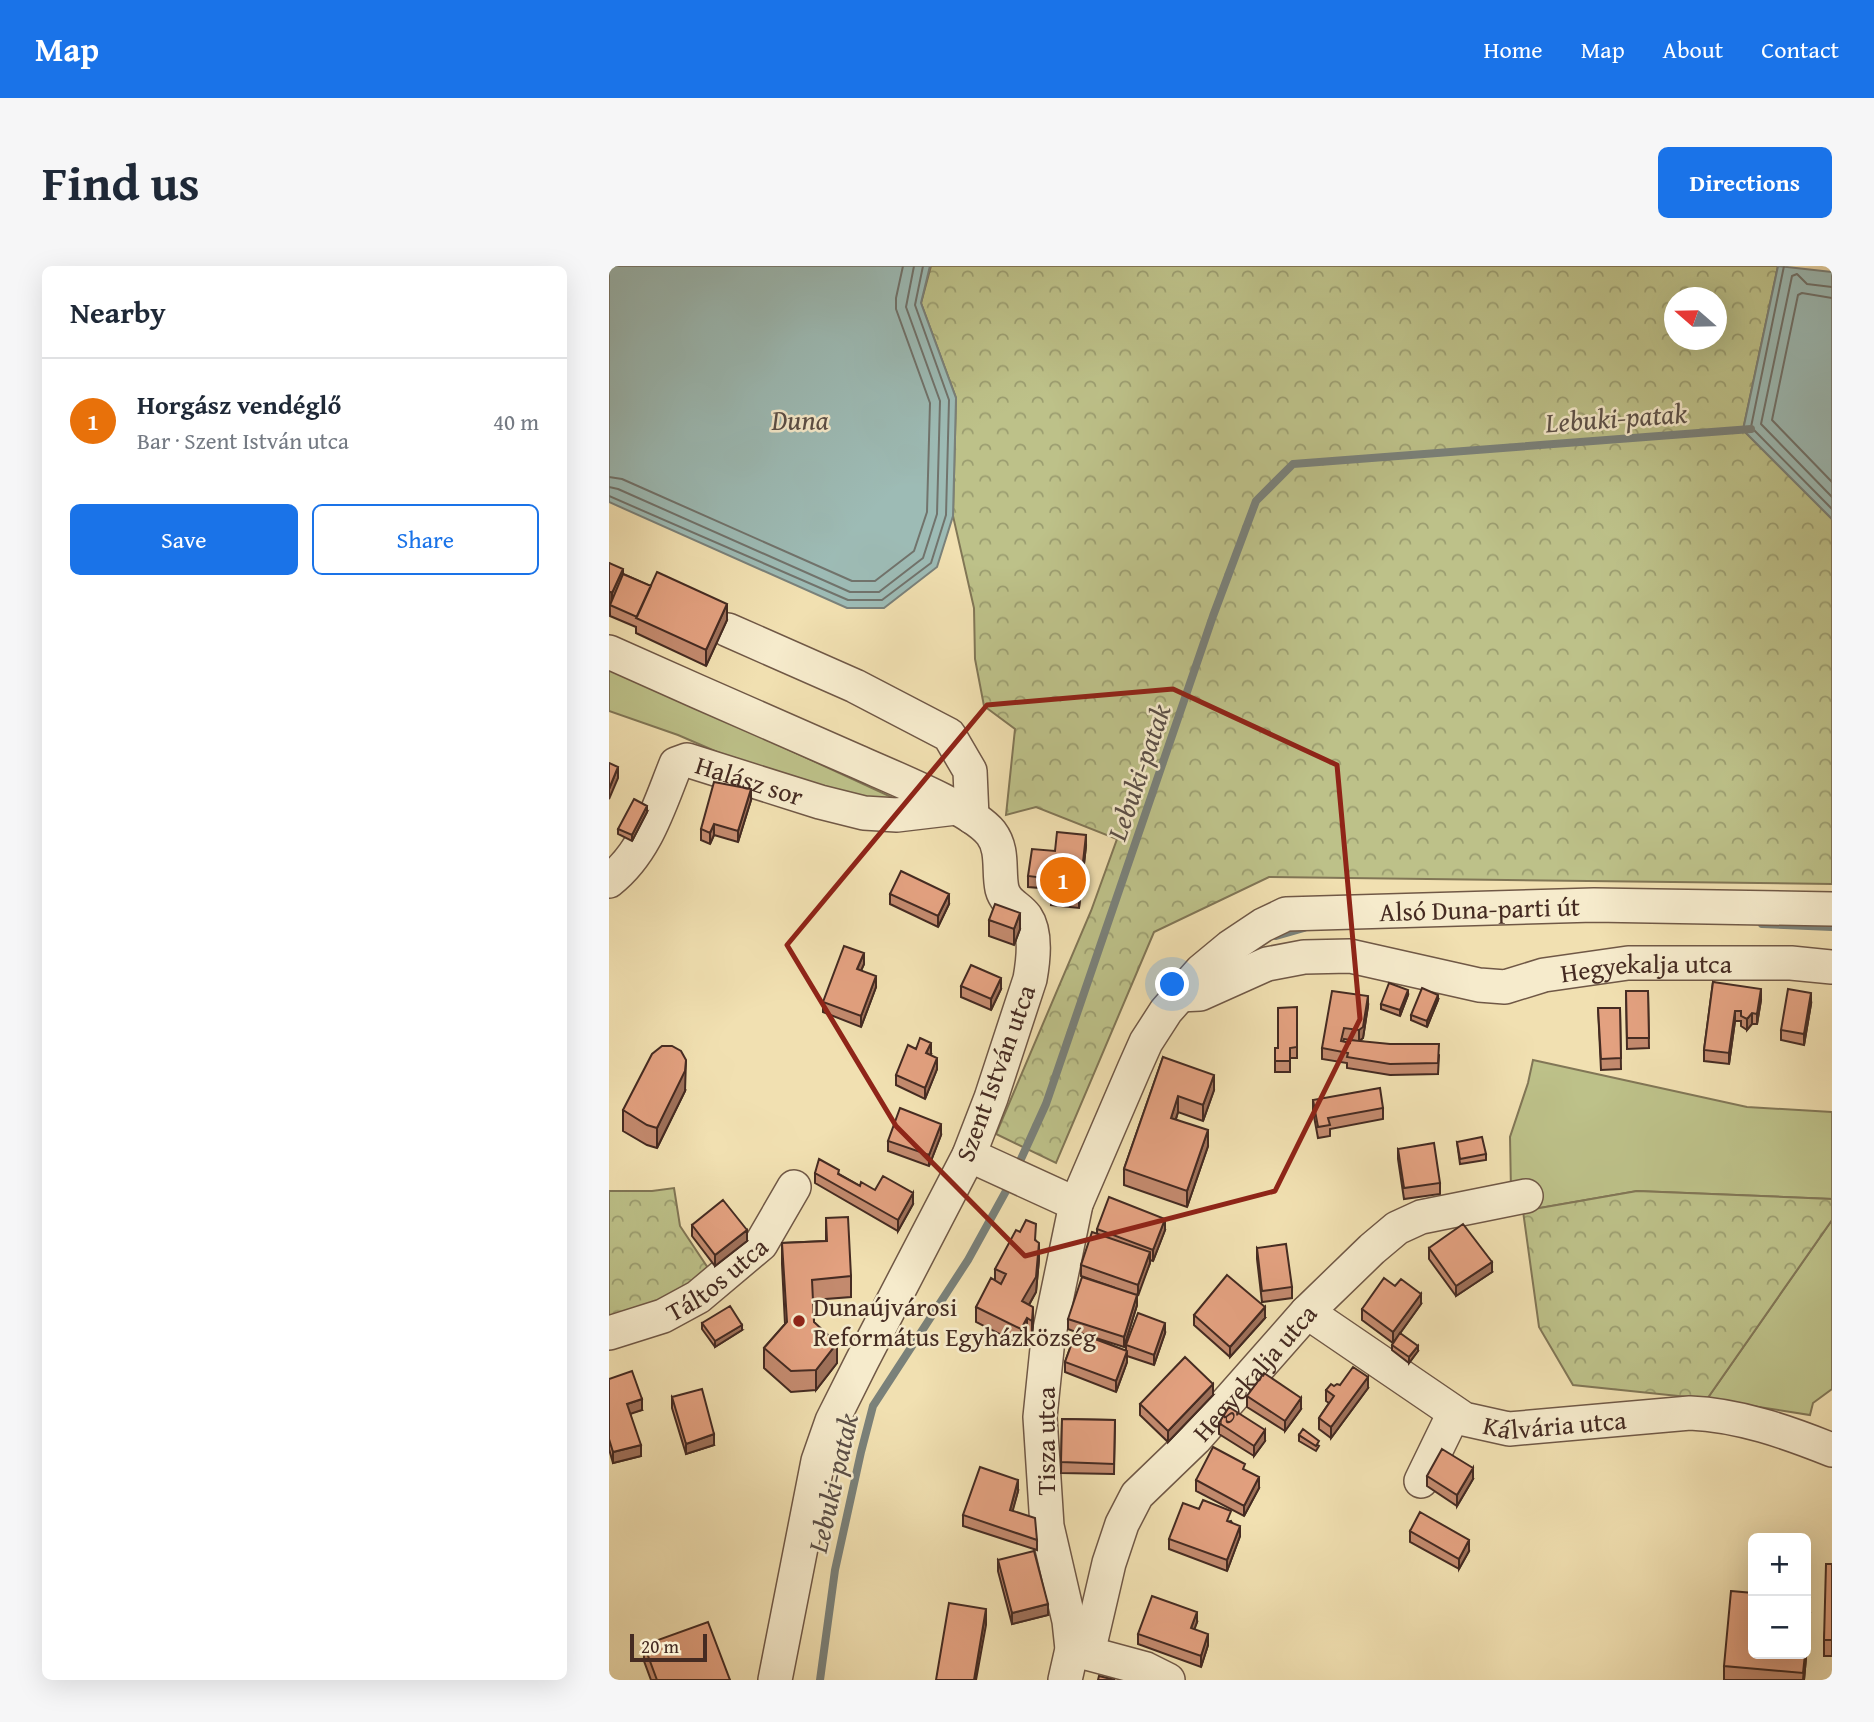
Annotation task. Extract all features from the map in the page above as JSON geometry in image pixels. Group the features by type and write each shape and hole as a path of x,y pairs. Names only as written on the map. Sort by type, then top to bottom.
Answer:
{"street":[{"path":"728,630 855,686 949,736 970,771 964,813"},
{"name":"Halász sor","path":"609,652 900,780 964,813 990,832 997,844 1002,889 1007,901"},
{"name":"Halász sor","path":"609,881 627,866 639,849 676,765 687,760 820,802 865,813 964,813"},
{"name":"Szent István utca","path":"775,1680 810,1492 832,1421 915,1254 980,1160 1000,1072 1030,979 1033,961 1031,932 1026,918 1007,901"},
{"name":"Alsó Duna-parti út","path":"1172,1003 1201,971 1230,947 1263,925 1286,914 1606,905 1832,909"},
{"name":"Hegyekalja utca","path":"1172,1003 1268,964 1304,957 1350,956 1479,985 1505,987 1544,975 1628,963 1779,963 1832,967"},
{"name":"Tisza utca","path":"1075,1661 1069,1621 1047,1526 1040,1417 1048,1339 1076,1204 1146,1042 1172,1003"},
{"path":"980,1160 1076,1204"},
{"name":"Táltos utca","path":"609,1333 663,1316 707,1290 761,1244 794,1187"},
{"name":"Hegyekalja utca","path":"1075,1661 1122,1524 1137,1495 1195,1439 1307,1312 1397,1228 1421,1217 1526,1196"},
{"name":"Kálvária utca","path":"1307,1312 1464,1419 1509,1429 1690,1413 1720,1414 1832,1450"},
{"path":"1421,1481 1454,1413"},
{"path":"1075,1661 1146,1669 1168,1680"}],"highlighted area":[{"path":"1173,689 1337,765 1360,1019 1275,1191 1025,1256 896,1126 787,945 987,705"}],"green space":[{"path":"931,266 1778,266 1743,430 1832,519 1832,884 1269,877 1154,932 1056,1163 996,1134 1091,911 1117,839 1036,807 1006,815 1015,729 984,706 975,659 974,608 953,516 956,398 921,303"},
{"path":"609,667 911,806 881,809 773,776 678,735 609,711"},
{"path":"1533,1060 1747,1107 1832,1112 1832,1199 1637,1191 1523,1211 1511,1191 1510,1137"},
{"path":"674,1188 680,1226 714,1277 693,1289 609,1320 609,1191"},
{"path":"1637,1191 1832,1199 1832,1220 1707,1399 1573,1385 1539,1327 1523,1211"},
{"path":"1832,1220 1832,1389 1813,1403 1810,1415 1707,1399"}],"water":[{"name":"Duna","path":"609,266 930,266 921,303 956,398 953,516 937,567 884,608 847,608 609,502"},
{"path":"1778,266 1832,272 1832,519 1743,430"}],"building":[{"path":"609,563 623,569 612,593 609,591"},
{"path":"657,572 727,604 706,650 636,618"},
{"path":"623,574 651,586 637,617 610,605"},
{"path":"609,763 618,767 609,789"},
{"path":"714,782 751,789 738,831 714,824 710,833 701,829"},
{"path":"634,799 647,806 632,835 618,829"},
{"path":"1057,832 1086,835 1079,898 1051,894 1053,879 1028,876 1032,849 1055,851"},
{"path":"901,871 949,894 938,916 890,894"},
{"path":"995,904 1020,913 1014,929 989,920"},
{"path":"844,946 864,953 857,969 876,976 861,1016 823,1002"},
{"path":"971,965 1001,978 991,999 961,986"},
{"path":"1713,982 1761,989 1757,1014 1752,1013 1747,1019 1741,1016 1741,1011 1735,1011 1729,1053 1704,1050"},
{"path":"1389,983 1408,990 1400,1010 1381,1004"},
{"path":"1422,988 1438,995 1427,1021 1411,1015"},
{"path":"1788,989 1811,993 1804,1034 1781,1030"},
{"path":"1332,991 1368,996 1363,1027 1359,1030 1344,1028 1341,1041 1439,1044 1438,1063 1390,1064 1347,1057 1348,1053 1322,1048"},
{"path":"1626,991 1648,991 1649,1038 1627,1038"},
{"path":"1297,1007 1297,1047 1290,1048 1290,1061 1275,1061 1275,1048 1278,1048 1278,1008"},
{"path":"1598,1008 1620,1008 1621,1058 1601,1059"},
{"path":"920,1038 931,1043 926,1053 937,1058 925,1088 896,1075 908,1045 916,1049"},
{"path":"662,1046 672,1046 681,1051 686,1060 685,1071 657,1128 623,1110 652,1054"},
{"path":"1163,1057 1214,1075 1203,1105 1178,1096 1171,1118 1208,1130 1187,1191 1124,1169"},
{"path":"1380,1088 1383,1108 1328,1118 1330,1125 1318,1127 1313,1100"},
{"path":"900,1108 941,1124 929,1155 888,1141"},
{"path":"1482,1137 1486,1154 1460,1159 1457,1142"},
{"path":"1434,1143 1440,1183 1404,1188 1398,1149"},
{"path":"819,1159 860,1186 861,1182 875,1190 883,1176 913,1193 898,1220 815,1173"},
{"path":"1109,1197 1165,1219 1153,1250 1097,1229"},
{"path":"723,1200 747,1230 715,1255 692,1225"},
{"name":"Dunaújvárosi Református Egyházközség","path":"848,1217 851,1276 812,1280 814,1322 837,1343 816,1370 791,1371 764,1348 787,1322 782,1243 827,1241 826,1218"},
{"path":"1026,1220 1036,1224 1035,1240 1039,1243 1036,1277 1022,1301 1033,1307 1032,1321 1027,1318 1021,1329 976,1307 991,1278 1001,1284 1006,1274 995,1269 1016,1230 1020,1232"},
{"path":"1463,1224 1492,1262 1456,1286 1429,1248"},
{"path":"1092,1232 1150,1252 1138,1285 1081,1265"},
{"path":"1286,1244 1292,1287 1262,1291 1257,1248"},
{"path":"1227,1275 1265,1307 1230,1347 1194,1315"},
{"path":"1082,1277 1137,1295 1124,1337 1068,1319"},
{"path":"1384,1278 1395,1286 1401,1279 1421,1294 1393,1332 1362,1309"},
{"path":"730,1306 742,1325 715,1341 702,1323"},
{"path":"1138,1313 1165,1323 1154,1355 1126,1345"},
{"path":"1076,1332 1127,1351 1116,1381 1065,1362"},
{"path":"1400,1333 1418,1346 1409,1357 1392,1345"},
{"path":"1185,1357 1213,1384 1168,1431 1140,1404"},
{"path":"1353,1367 1368,1377 1331,1427 1319,1418 1334,1396 1326,1390 1331,1384 1340,1385"},
{"path":"632,1371 642,1399 627,1404 641,1445 613,1452 609,1439 609,1379"},
{"path":"1264,1373 1301,1398 1285,1421 1247,1396"},
{"path":"702,1389 714,1434 686,1444 672,1397"},
{"path":"1229,1407 1265,1430 1254,1446 1219,1423"},
{"path":"1062,1419 1115,1420 1114,1464 1061,1462"},
{"path":"1303,1429 1319,1441 1316,1446 1299,1435"},
{"path":"1213,1447 1245,1464 1243,1469 1259,1477 1244,1506 1196,1480"},
{"path":"1442,1449 1473,1468 1457,1495 1427,1476"},
{"path":"980,1467 1018,1480 1010,1510 1035,1518 1037,1540 963,1515"},
{"path":"1203,1500 1231,1511 1227,1521 1240,1526 1227,1560 1169,1539 1183,1503 1199,1509"},
{"path":"1420,1512 1469,1540 1459,1559 1410,1531"},
{"path":"1034,1551 1048,1604 1012,1613 998,1560"},
{"path":"1826,1564 1832,1564 1832,1640 1824,1640"},
{"path":"1731,1591 1748,1593 1748,1659 1804,1659 1803,1673 1724,1666"},
{"path":"1152,1596 1197,1612 1191,1628 1208,1634 1201,1656 1138,1634"},
{"path":"949,1603 986,1609 974,1680 936,1680"},
{"path":"708,1622 730,1680 657,1680 644,1645"},
{"path":"1099,1676 1115,1680 1098,1680"}],"waterway":[{"name":"Lebuki-patak","path":"1016,1170 1046,1104 1213,616 1256,501 1293,464 1751,429"},
{"path":"1762,924 1832,927"},
{"path":"1276,936 1304,928"},
{"name":"Lebuki-patak","path":"820,1680 835,1570 873,1406 968,1260 1011,1182"}],"place":[{"name":"Horgász vendéglő","path":"1063,880"},
{"name":"Dunaújvárosi Református Egyházközség","path":"799,1321"}]}
